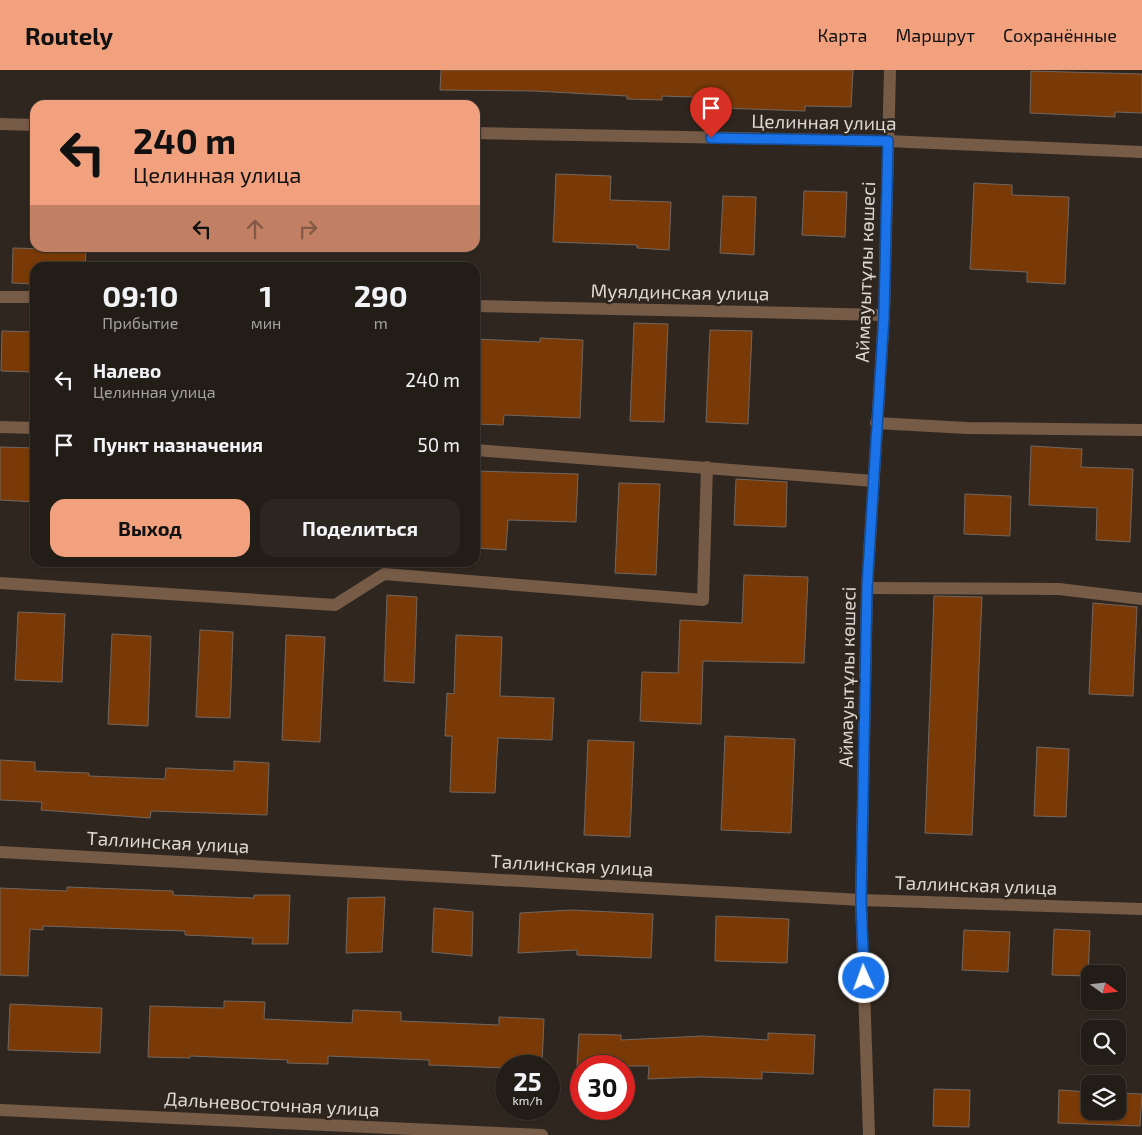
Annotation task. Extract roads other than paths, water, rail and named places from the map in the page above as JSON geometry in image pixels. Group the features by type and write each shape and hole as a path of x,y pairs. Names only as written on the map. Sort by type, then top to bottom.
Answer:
{"street":[{"name":"Аймауытұлы көшесі","path":"869,1135 861,900 867,588 884,315 890,70"},
{"path":"0,124 30,125"},
{"name":"Целинная улица","path":"480,133 888,141 1142,152"},
{"path":"0,296 30,297"},
{"name":"Муялдинская улица","path":"480,306 884,315"},
{"path":"876,423 967,428 1142,430"},
{"path":"0,426 30,428"},
{"path":"480,450 874,481"},
{"path":"0,583 335,605 384,574 703,600 707,467"},
{"path":"867,588 1059,590 1142,599"},
{"name":"Таллинская улица","path":"0,852 861,900 1142,909"},
{"name":"Дальневосточная улица","path":"0,1110 542,1135"}]}
